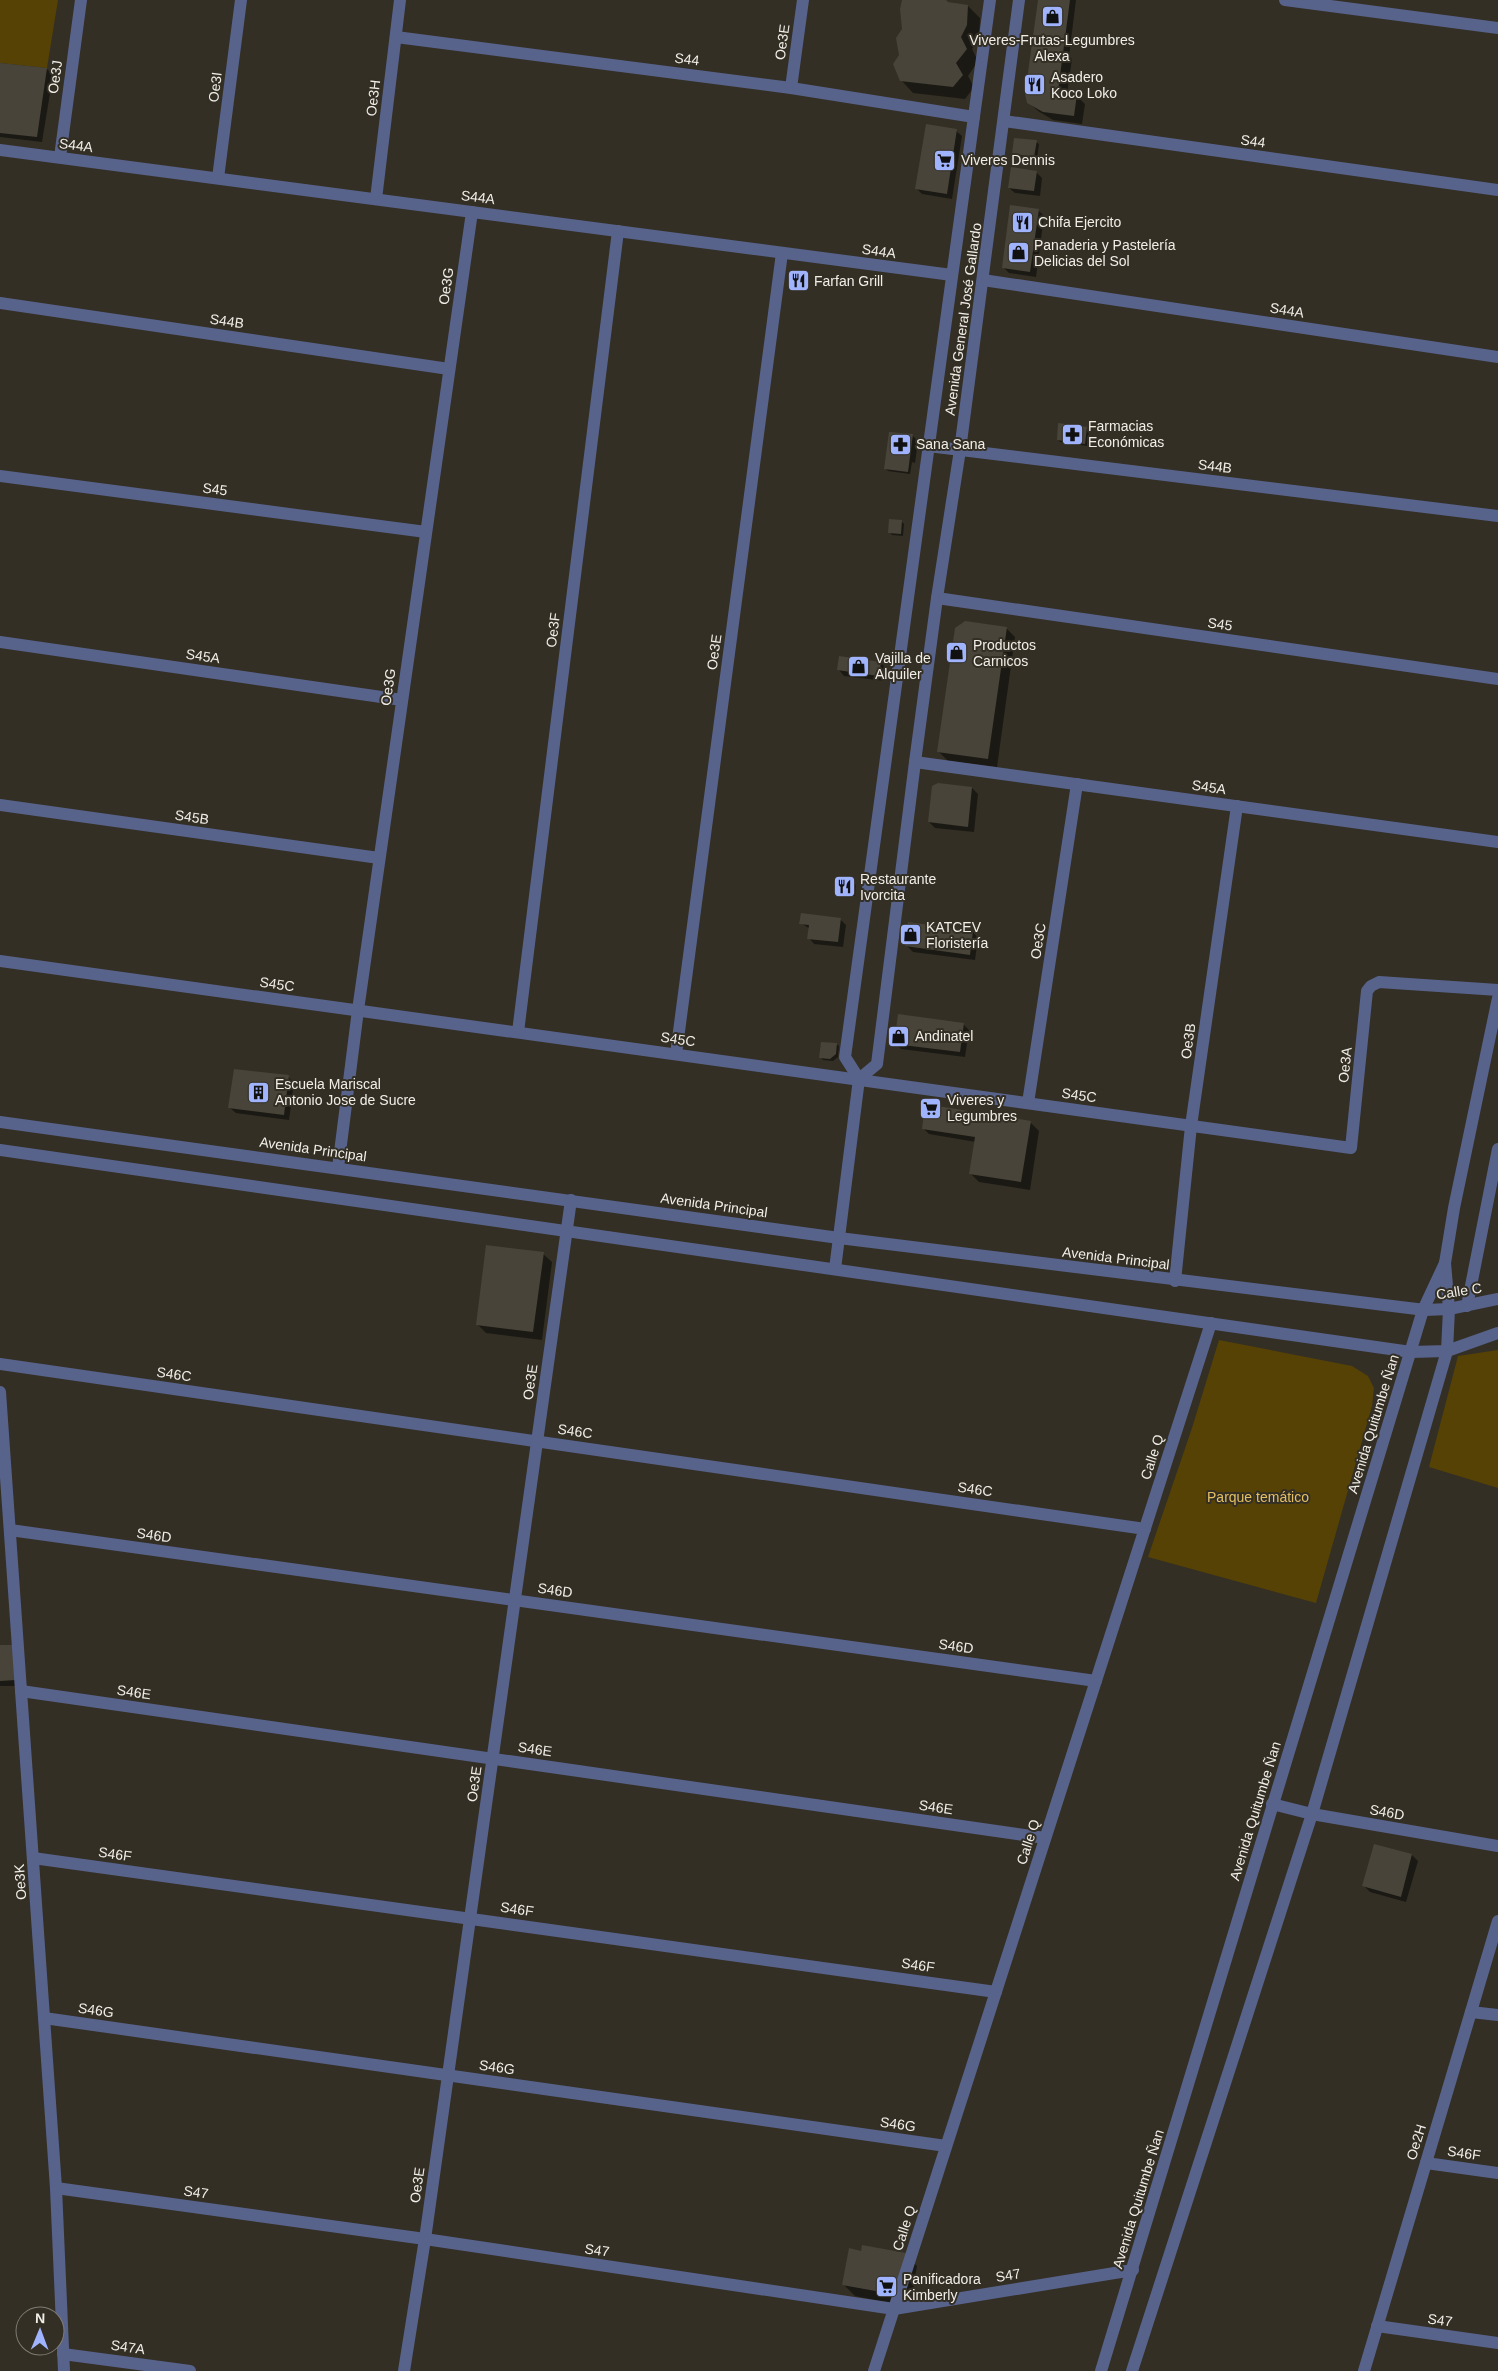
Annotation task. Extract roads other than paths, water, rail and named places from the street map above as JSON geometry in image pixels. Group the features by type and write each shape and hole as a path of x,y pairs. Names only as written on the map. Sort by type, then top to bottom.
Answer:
{"street":[{"name":"Oe3J","path":"60,158 81,0"},
{"name":"Oe3I","path":"218,178 241,0"},
{"name":"Oe3H","path":"376,199 400,0"},
{"name":"Oe3E","path":"791,88 803,0"},
{"name":"Avenida General José Gallardo","path":"990,0 845,1057 859,1079 877,1064 937,598 960,450 1020,0"},
{"path":"1285,0 1498,28"},
{"name":"S44","path":"396,37 791,88 974,117"},
{"name":"S44","path":"1004,120 1498,190"},
{"name":"S44A","path":"0,150 952,275"},
{"name":"Oe3G","path":"338,1168 379,858 472,212"},
{"name":"Oe3F","path":"518,1032 618,231"},
{"name":"Oe3E","path":"676,1054 782,253"},
{"name":"S44A","path":"983,280 1498,357"},
{"name":"S44B","path":"0,303 449,369"},
{"name":"S44B","path":"928,446 1498,516"},
{"name":"S45","path":"0,476 426,532"},
{"name":"S45","path":"937,598 1498,679"},
{"name":"S45A","path":"0,642 402,700"},
{"name":"S45A","path":"915,762 1498,842"},
{"name":"Oe3C","path":"1028,1103 1076,784"},
{"name":"S45B","path":"0,805 379,858"},
{"name":"Oe3B","path":"1175,1281 1191,1126 1237,806"},
{"name":"S45C","path":"0,961 1351,1148"},
{"name":"Oe3A","path":"1351,1148 1367,991 1370,986 1379,982 1498,990"},
{"name":"Avenida Quitumbe Ñan","path":"1132,2371 1312,1814 1447,1351 1449,1309 1445,1263 1454,1208 1498,998"},
{"path":"835,1269 859,1079"},
{"name":"Avenida Principal","path":"0,1122 839,1238 1175,1281 1424,1310"},
{"path":"1467,1306 1498,1149"},
{"path":"0,1150 1411,1352 1447,1351 1498,1333"},
{"name":"Oe3E","path":"404,2371 425,2239 571,1200"},
{"name":"Avenida Quitumbe Ñan","path":"1101,2371 1272,1804 1424,1310 1445,1263"},
{"name":"Calle C","path":"1424,1310 1449,1309 1498,1299"},
{"name":"Calle Q","path":"874,2371 1211,1323"},
{"name":"S46C","path":"0,1364 1145,1529"},
{"name":"Oe3K","path":"0,1392 56,2188 61,2306"},
{"name":"S46D","path":"10,1530 1096,1681"},
{"name":"S46E","path":"21,1691 1045,1838"},
{"name":"S46D","path":"1272,1804 1312,1814 1498,1846"},
{"name":"S46F","path":"33,1858 996,1992"},
{"name":"Oe2H","path":"1364,2371 1498,1921"},
{"path":"1471,2012 1498,2015"},
{"name":"S46G","path":"44,2018 946,2146"},
{"name":"S46F","path":"1426,2162 1498,2173"},
{"name":"S47","path":"56,2188 425,2239 894,2309 1133,2270"},
{"name":"S47","path":"1377,2326 1498,2343"},
{"name":"S47A","path":"65,2354 190,2371"},
{"name":"Oe3K","path":"63,2356 64,2371"}],"place":[{"name":"Viveres-Frutas-Legumbres Alexa","path":"1052,17"},
{"name":"Asadero Koco Loko","path":"1035,85"},
{"name":"Viveres Dennis","path":"945,160"},
{"name":"Chifa Ejercito","path":"1022,222"},
{"name":"Panaderia y Pastelería Delicias del Sol","path":"1018,253"},
{"name":"Farfan Grill","path":"798,281"},
{"name":"Farmacias Económicas","path":"1072,434"},
{"name":"Sana Sana","path":"900,444"},
{"name":"Productos Carnicos","path":"957,653"},
{"name":"Vajilla de Alquiler","path":"859,666"},
{"name":"Restaurante Ivorcita","path":"844,887"},
{"name":"KATCEV Floristería","path":"910,935"},
{"name":"Andinatel","path":"899,1036"},
{"name":"Escuela Mariscal Antonio Jose de Sucre","path":"259,1092"},
{"name":"Viveres y Legumbres","path":"931,1108"},
{"name":"Panificadora Kimberly","path":"887,2287"}],"park label":[{"name":"Parque temático","path":"1258,1497"}]}
